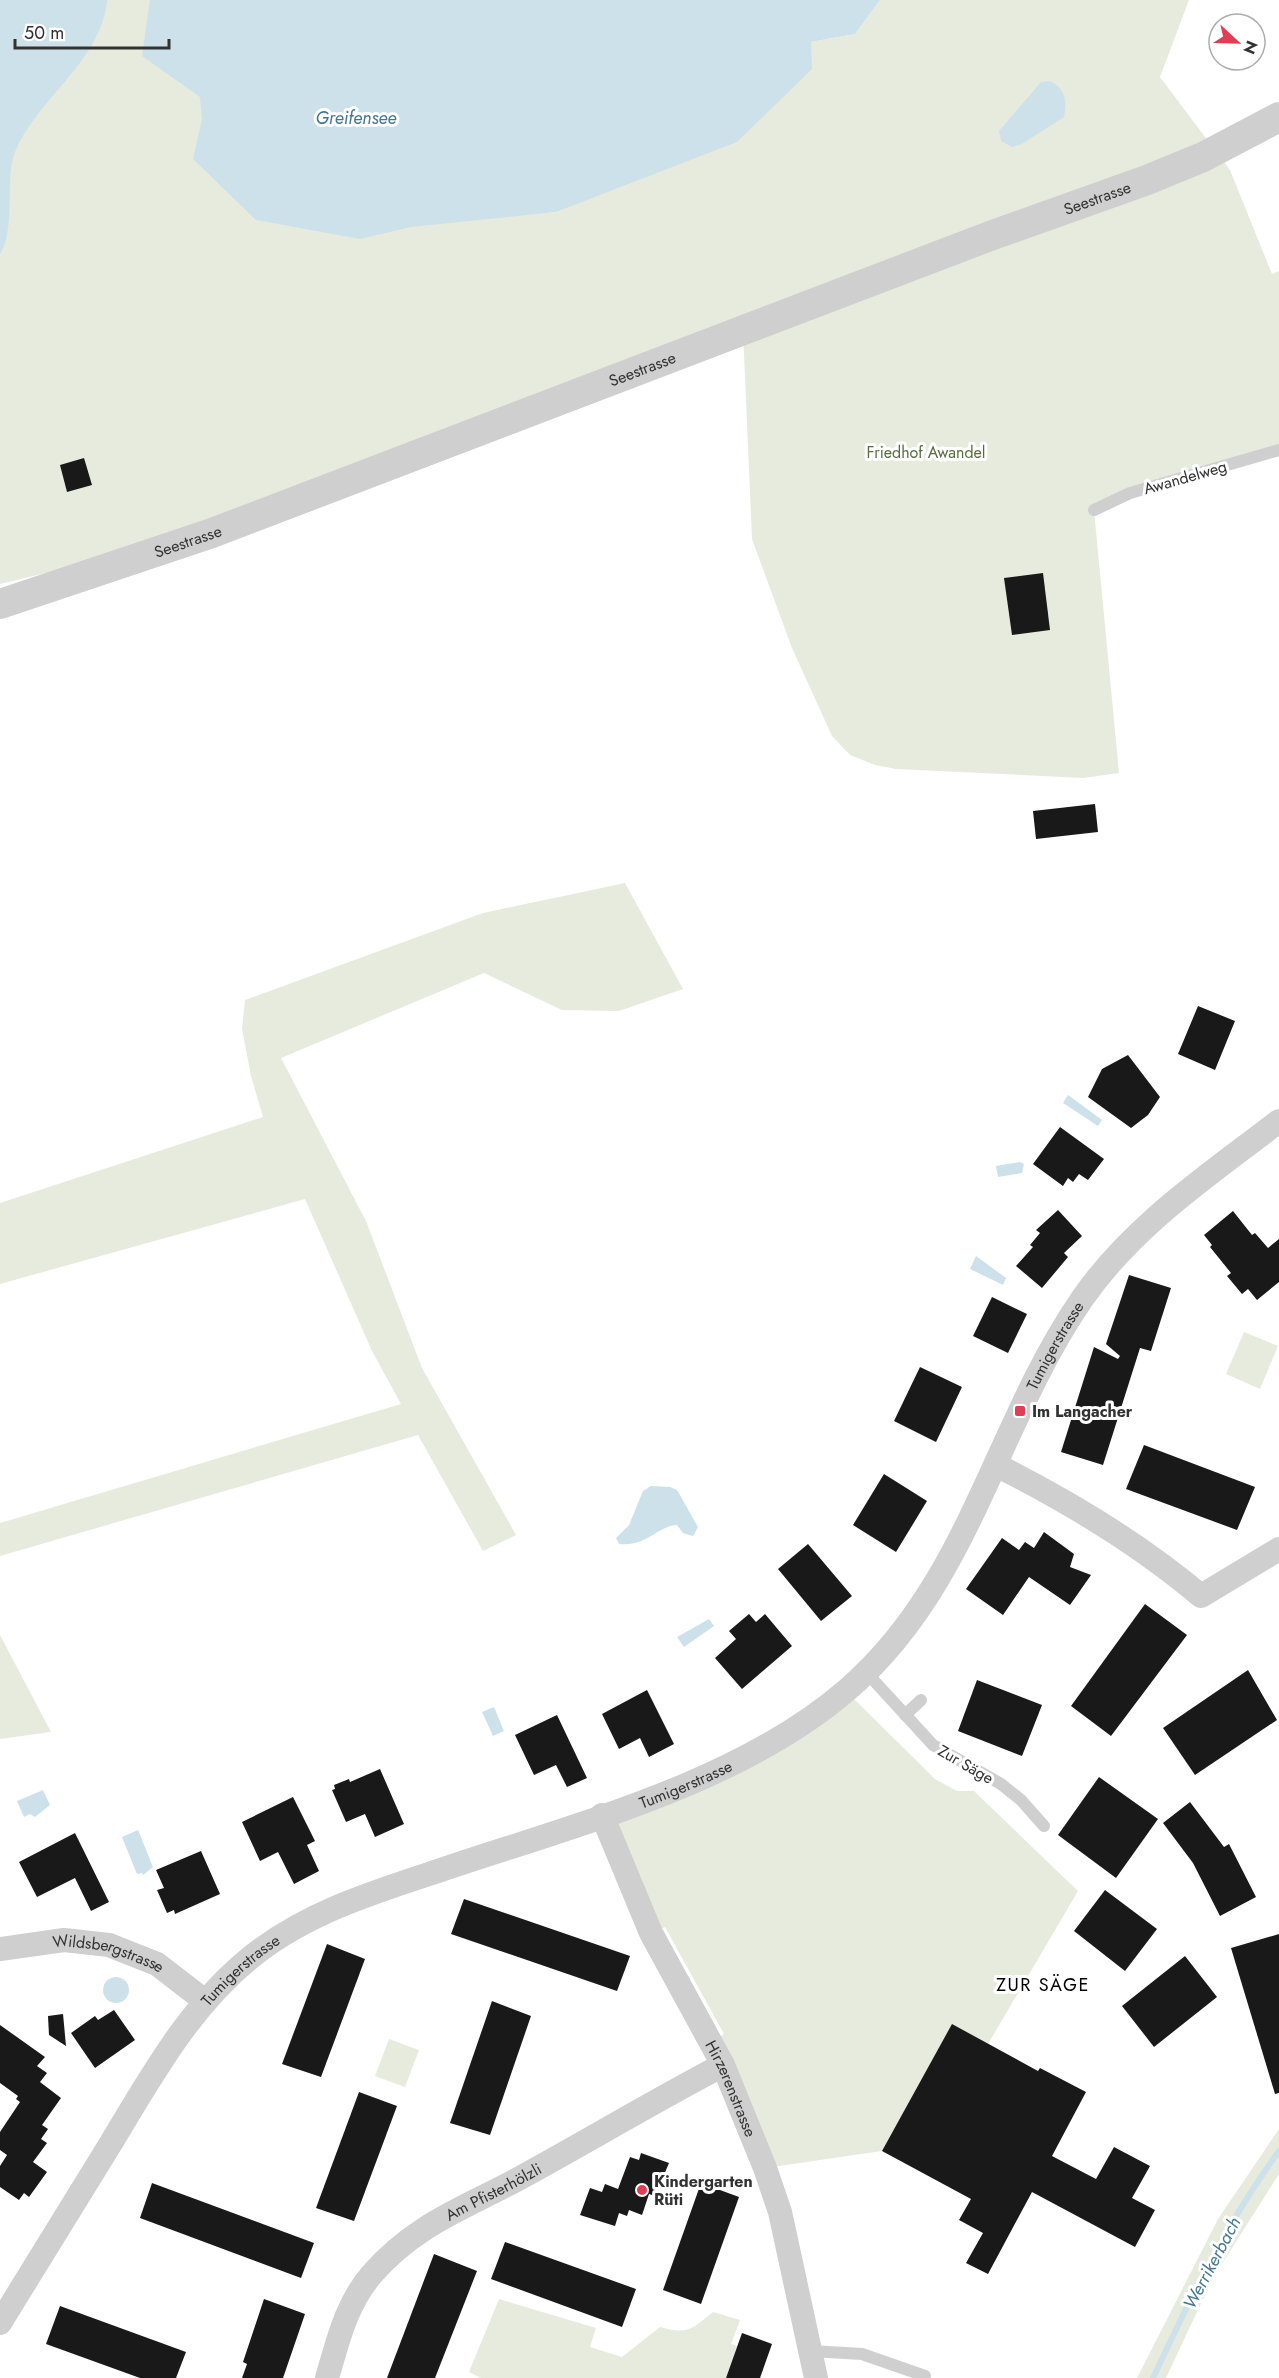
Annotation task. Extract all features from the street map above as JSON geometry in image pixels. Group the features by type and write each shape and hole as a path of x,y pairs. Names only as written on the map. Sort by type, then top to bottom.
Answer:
{"street":[{"name":"Seestrasse","path":"0,604 212,533 979,240 1147,180 1203,157 1279,117"},
{"name":"Tumigerstrasse","path":"0,2323 165,2052 205,2001 258,1952 304,1922 358,1898 602,1815 736,1762 791,1732 846,1691 903,1631 940,1578 962,1540 1048,1355 1082,1299 1110,1263 1165,1209 1279,1120"},
{"path":"996,1465 1115,1530 1168,1568 1201,1596 1279,1549"},
{"name":"Hirzerenstrasse","path":"602,1815 651,1933 723,2065 780,2212 816,2378"},
{"name":"Wildsbergstrasse","path":"0,1950 64,1940 109,1946 157,1964 205,2001"},
{"name":"Am Pfisterhölzli","path":"327,2378 346,2314 371,2275 407,2240 437,2219 481,2199 723,2065"}],"lane":[{"name":"Awandelweg","path":"1094,510 1130,493 1279,450"},
{"name":"Zur Säge","path":"866,1672 933,1745 1001,1784 1021,1800 1044,1826"},
{"path":"905,1715 921,1700"},
{"path":"811,2351 862,2354 926,2376"}],"green space":[{"name":"Friedhof Awandel","path":"63,0 174,0 499,196 522,215 556,212 811,42 855,34 880,0 1189,0 1160,77 1230,170 1272,274 1279,271 1279,450 1094,510 1119,773 1083,778 896,769 875,765 850,755 832,736 792,648 752,539 743,331 212,533 0,584 0,71"},
{"path":"625,883 683,989 619,1011 562,1010 484,973 281,1058 366,1221 422,1368 516,1535 483,1551 418,1435 0,1556 0,1523 401,1404 372,1351 305,1199 0,1284 0,1203 263,1117 251,1076 242,1029 245,1000 483,913"},
{"path":"1244,1332 1278,1346 1260,1389 1226,1374"},
{"path":"0,1635 51,1732 0,1739"},
{"path":"846,1691 935,1779 957,1791 974,1791 1078,1891 988,2044 952,2025 882,2151 765,2168 711,2041 724,2034 665,1927 651,1933 602,1815 727,1767"},
{"path":"389,2039 419,2050 405,2087 375,2076"},
{"path":"1279,2129 1279,2174 1213,2278 1166,2378 1137,2378 1218,2219"},
{"path":"499,2299 596,2328 590,2347 622,2357 660,2327 677,2330 689,2329 713,2312 740,2320 731,2344 737,2346 726,2378 481,2378 469,2372"}],"water":[{"path":"0,0 107,0 102,22 93,43 81,62 37,116 14,155 10,177 8,231 0,254"},
{"name":"Greifensee","path":"150,0 880,0 855,34 811,42 812,69 737,142 556,212 411,227 360,239 256,220 193,159 202,119 200,97 142,56"},
{"path":"1050,81 1059,88 1064,96 1064,117 1022,144 1012,147 1001,141 999,131 1041,82"},
{"path":"1068,1095 1102,1120 1098,1126 1063,1103"},
{"path":"1020,1162 1024,1164 1022,1173 998,1177 996,1166"},
{"path":"976,1256 1006,1278 1003,1285 970,1269"},
{"path":"651,1486 670,1487 677,1490 698,1527 693,1536 683,1533 677,1525 663,1529 644,1540 619,1544 616,1538 629,1525 643,1491"},
{"path":"709,1619 714,1626 684,1647 677,1637"},
{"path":"494,1707 504,1731 493,1736 482,1712"},
{"path":"43,1790 50,1805 35,1817 30,1814 24,1817 17,1801"},
{"path":"138,1830 153,1867 143,1875 142,1873 137,1874 122,1837"},
{"path":"116,1977 125,1981 129,1990 125,1999 116,2003 107,1999 103,1990 107,1981"}],"building":[{"path":"84,458 92,485 67,492 60,465"},
{"path":"1043,573 1050,630 1012,635 1004,578"},
{"path":"1095,804 1098,832 1036,839 1033,811"},
{"path":"1198,1006 1235,1021 1215,1070 1178,1054"},
{"path":"1128,1055 1160,1097 1148,1115 1131,1128 1088,1097 1102,1069"},
{"path":"1060,1127 1104,1159 1088,1180 1079,1174 1073,1182 1068,1178 1063,1186 1033,1164"},
{"path":"1058,1210 1082,1236 1064,1253 1068,1257 1042,1288 1016,1266 1033,1247 1030,1245 1040,1233 1036,1230"},
{"path":"1233,1211 1252,1235 1255,1233 1268,1248 1279,1239 1279,1282 1257,1300 1248,1289 1242,1294 1227,1276 1231,1273 1210,1247 1212,1245 1204,1235"},
{"path":"1129,1275 1171,1288 1151,1351 1140,1348 1103,1465 1061,1452 1094,1347 1118,1359 1120,1356 1106,1344"},
{"path":"992,1297 1027,1314 1008,1353 973,1336"},
{"path":"920,1367 962,1387 936,1442 894,1421"},
{"path":"1144,1445 1255,1487 1237,1530 1126,1489"},
{"path":"884,1474 927,1501 896,1552 853,1525"},
{"path":"1044,1532 1074,1554 1070,1567 1091,1575 1070,1605 1029,1577 1003,1615 966,1589 1002,1538 1019,1550 1025,1542 1034,1548"},
{"path":"808,1544 852,1596 821,1621 778,1569"},
{"path":"1145,1604 1187,1635 1111,1736 1071,1706"},
{"path":"749,1614 756,1622 765,1614 792,1646 742,1689 715,1658 736,1639 729,1631"},
{"path":"1248,1670 1277,1720 1195,1775 1163,1728"},
{"path":"977,1680 1042,1705 1022,1756 958,1731"},
{"path":"647,1690 674,1744 649,1757 640,1738 619,1749 602,1714"},
{"path":"557,1715 587,1778 567,1787 556,1765 534,1775 515,1735"},
{"path":"380,1769 404,1824 375,1837 365,1814 346,1822 332,1790 335,1789 334,1785 349,1779 350,1782"},
{"path":"1099,1777 1158,1819 1116,1878 1058,1835"},
{"path":"293,1797 315,1841 307,1845 319,1871 294,1884 278,1852 260,1861 242,1822"},
{"path":"1190,1802 1224,1847 1229,1844 1256,1897 1220,1916 1193,1863 1163,1823"},
{"path":"75,1833 109,1902 91,1911 75,1878 37,1897 19,1862"},
{"path":"201,1851 220,1894 175,1914 174,1910 167,1913 157,1890 164,1888 156,1870"},
{"path":"1105,1890 1157,1929 1125,1971 1074,1931"},
{"path":"464,1899 630,1956 617,1991 451,1934"},
{"path":"1279,1934 1279,2093 1275,2094 1231,1948"},
{"path":"327,1944 365,1959 321,2077 282,2064"},
{"path":"1185,1956 1217,1997 1154,2047 1122,2006"},
{"path":"492,2001 531,2016 490,2135 450,2123"},
{"path":"114,2010 135,2040 95,2068 71,2033 95,2016 98,2020"},
{"path":"63,2014 66,2046 49,2035 48,2016"},
{"path":"952,2024 1038,2071 1040,2068 1086,2092 1052,2156 1096,2179 1114,2147 1150,2166 1132,2198 1155,2210 1135,2247 1032,2192 988,2274 966,2263 983,2233 959,2220 971,2199 882,2151"},
{"path":"0,2025 45,2057 37,2066 47,2073 40,2082 61,2098 42,2125 48,2129 41,2139 47,2143 33,2162 47,2172 29,2197 24,2193 19,2200 0,2187 0,2166 7,2155 0,2150 0,2132 20,2102 16,2099 18,2096 0,2083"},
{"path":"359,2092 397,2106 354,2221 316,2208"},
{"name":"Kindergarten Rüti","path":"641,2153 669,2163 655,2196 649,2194 642,2215 629,2210 627,2216 619,2213 615,2226 580,2215 590,2188 602,2192 605,2184 618,2189 630,2157 639,2160"},
{"path":"152,2183 314,2243 301,2278 140,2218"},
{"path":"701,2183 739,2197 701,2304 663,2290"},
{"path":"505,2242 636,2289 622,2327 491,2279"},
{"path":"434,2254 477,2271 435,2378 387,2378"},
{"path":"264,2299 305,2314 283,2378 242,2378 247,2364 243,2362"},
{"path":"60,2306 186,2352 176,2378 140,2378 46,2344"},
{"path":"742,2333 772,2344 760,2378 726,2378"}],"waterway":[{"name":"Werrikerbach","path":"1153,2378 1195,2290 1226,2233 1279,2151"}],"place":[{"name":"Im Langacher","path":"1020,1411"},
{"name":"Kindergarten Rüti","path":"642,2190"}],"district":[{"name":"ZUR SÄGE","path":"1043,1985"}]}
